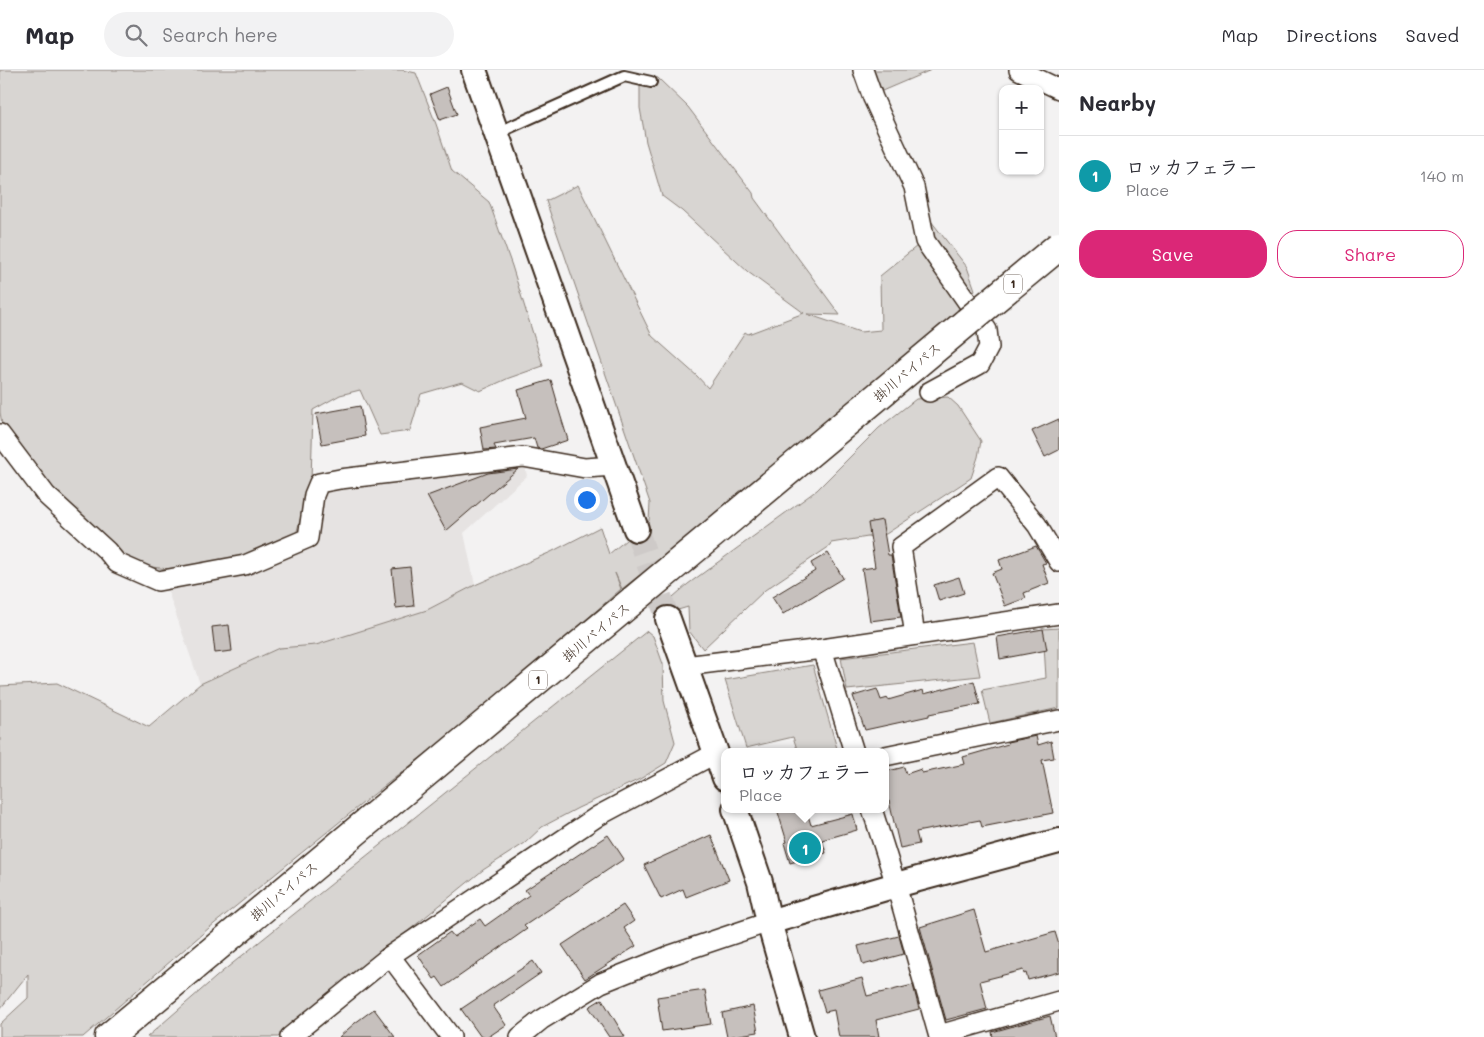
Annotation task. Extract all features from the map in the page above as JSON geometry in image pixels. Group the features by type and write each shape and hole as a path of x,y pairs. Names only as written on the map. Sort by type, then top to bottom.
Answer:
{"highway":[{"name":"掛川バイパス","path":"109,1037 1059,246"}],"street":[{"path":"474,70 636,529"},
{"path":"863,70 873,98 914,187 925,241 987,330 989,347 980,364 929,392"},
{"path":"1019,70 1059,89"},
{"path":"0,434 46,495 107,551 117,563 158,581 245,565 308,538 314,495 320,483 523,457 585,468 614,466"},
{"path":"915,635 901,547 998,477 1037,525 1059,562"},
{"path":"685,666 822,649 1059,614"},
{"path":"668,619 721,767"},
{"path":"822,649 853,748"},
{"path":"889,755 1059,720"},
{"path":"290,1037 390,956 598,816 716,753"},
{"path":"737,813 760,882 802,1037"},
{"path":"873,813 939,1036 1059,1001"},
{"path":"520,1037 541,1020 601,983 671,955 770,922 896,885 1059,841"},
{"path":"390,956 451,1037"}],"lane":[{"path":"496,133 624,76 651,82"}],"shaded area":[{"path":"0,70 402,70 416,73 452,171 489,202 512,266 543,366 480,391 462,382 421,394 410,431 380,435 360,390 340,395 313,410 311,481 293,545 203,573 117,563 4,438 0,412"},
{"path":"872,70 931,70 882,91"},
{"path":"640,74 658,78 688,107 753,193 754,198 840,315 807,314 860,332 881,330 880,276 917,246 924,252 932,250 931,221 967,267 975,290 952,317 622,589 615,573 621,589 492,702 369,798 209,928 83,1037 0,1037 0,1024 28,998 28,974 0,1009 0,686 57,683 149,727 200,684 279,648 316,645 427,610 475,585 551,552 600,527 609,554 649,521 650,503 546,201 578,185 652,336 708,388 745,332 748,334 804,313 748,272 682,211 662,196 646,142 640,108"},
{"path":"948,397 958,406 981,441 971,478 886,534 831,543 830,546 765,590 703,649 689,631 688,607 668,613 666,603 688,584 817,490 879,428 916,399"},
{"path":"523,457 527,476 464,533 475,585 427,610 316,645 279,648 200,684 164,580 309,542 319,483"},
{"path":"1059,628 1059,708 990,723 982,690 1046,678 1043,629"},
{"path":"647,631 653,636 663,664 664,701 675,742 666,763 640,779 542,827 525,843 483,870 278,1037 147,1037 223,971"},
{"path":"973,642 980,676 847,690 841,658"},
{"path":"813,665 837,748 797,748 793,737 746,748 725,680"}],"building":[{"path":"447,87 457,114 440,120 430,94"},
{"path":"551,380 568,440 541,449 537,448 534,438 494,445 496,449 484,450 480,427 526,418 518,390"},
{"path":"360,406 365,436 322,444 316,414"},
{"path":"1059,419 1059,450 1045,457 1032,431"},
{"path":"518,469 446,531 427,496 488,473"},
{"path":"882,520 888,555 891,555 901,617 870,621 862,569 875,567 868,523"},
{"path":"1036,546 1046,563 1042,564 1049,583 1024,593 1026,598 1005,606 992,573 1002,569 999,560"},
{"path":"828,553 843,578 783,614 772,597 815,571 811,563"},
{"path":"410,567 414,606 396,608 392,569"},
{"path":"959,577 964,593 939,601 934,585"},
{"path":"229,625 232,651 215,653 212,627"},
{"path":"1043,629 1047,650 1000,659 997,637"},
{"path":"974,681 980,704 865,730 853,696 877,689 881,700 888,698 888,700 923,690 924,694"},
{"path":"1036,736 1038,745 1051,741 1054,758 1042,760 1053,813 982,827 980,820 916,832 919,844 900,848 889,801 889,771 904,767 906,774 921,769 922,773 965,764 963,757 1008,744 1007,742"},
{"path":"778,813 807,813 811,825 853,814 857,830 822,840 826,853 790,863 784,843 787,842"},
{"path":"608,835 624,859 524,926 527,929 444,987 437,977 434,979 418,955 450,932 454,937 480,919 485,926 529,895 525,890"},
{"path":"711,835 729,880 686,897 683,889 661,899 644,865"},
{"path":"623,905 634,921 624,928 636,946 585,979 562,945"},
{"path":"974,910 986,952 1055,932 1059,945 1059,972 1028,980 1023,970 980,981 987,1009 946,1020 920,927"},
{"path":"899,936 904,954 863,965 858,946"},
{"path":"533,961 541,973 493,1006 506,1025 488,1037 481,1037 461,1009"},
{"path":"862,978 867,996 913,985 919,1009 876,1020 879,1037 839,1037 834,1010 825,1012 818,990"},
{"path":"705,990 711,1024 662,1031 657,997"},
{"path":"602,999 625,1037 609,1037 589,1007"},
{"path":"753,1006 758,1032 727,1037 722,1013"},
{"path":"374,1009 395,1037 339,1037 355,1023"},
{"path":"1050,1016 1055,1037 993,1037 992,1032"}],"tunnel":[{"path":"636,529 668,619"}],"place":[{"name":"ロッカフェラー","path":"805,848"}]}
